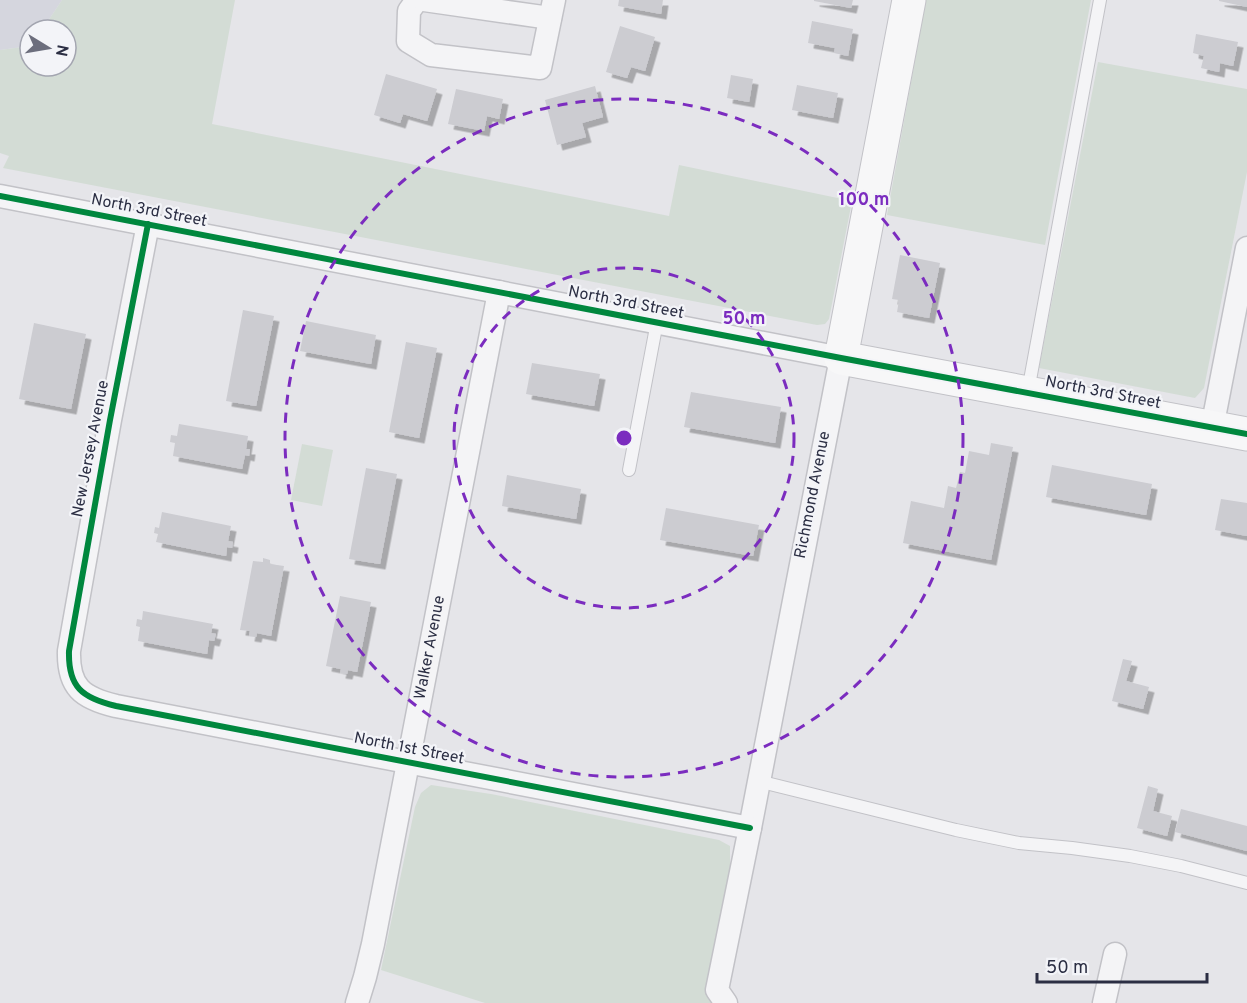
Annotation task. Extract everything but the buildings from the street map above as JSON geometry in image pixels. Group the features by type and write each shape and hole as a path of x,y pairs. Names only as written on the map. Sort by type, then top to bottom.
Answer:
{"street":[{"path":"417,0 409,11 408,40 431,55 540,68 552,9 424,0"},
{"name":"Richmond Avenue","path":"721,996 758,781 909,0"},
{"name":"North 3rd Street","path":"0,196 1247,434"},
{"name":"New Jersey Avenue","path":"72,680 68,666 69,651 148,224"},
{"path":"1212,428 1247,248"},
{"name":"Walker Avenue","path":"357,1003 373,944 498,292"},
{"name":"North 1st Street","path":"72,680 87,696 100,702 750,828"},
{"path":"1104,1003 1115,954"}],"lane":[{"path":"1028,393 1100,0"},
{"path":"629,470 657,322"},
{"path":"758,781 966,832 1019,843 1130,856 1247,883"}],"shaded area":[{"path":"0,0 62,0 50,18 18,18 18,48 0,50"},
{"path":"62,0 235,0 212,124 669,216 679,165 852,201 829,319 825,324 817,325 3,168 9,156 0,153 0,50 18,48 18,78 78,78 78,18 50,18"},
{"path":"926,0 1091,0 1045,245 887,215"},
{"path":"1098,62 1247,89 1247,172 1204,388 1195,398 1039,368"},
{"path":"302,444 333,450 322,506 291,500"},
{"path":"431,785 491,794 719,840 730,846 730,866 705,992 711,1003 485,1003 381,970 415,807 421,793"}],"cycle path":[{"path":"0,196 1247,434"},
{"path":"148,224 69,651 71,674 79,689 94,699 116,706 750,828"}]}
